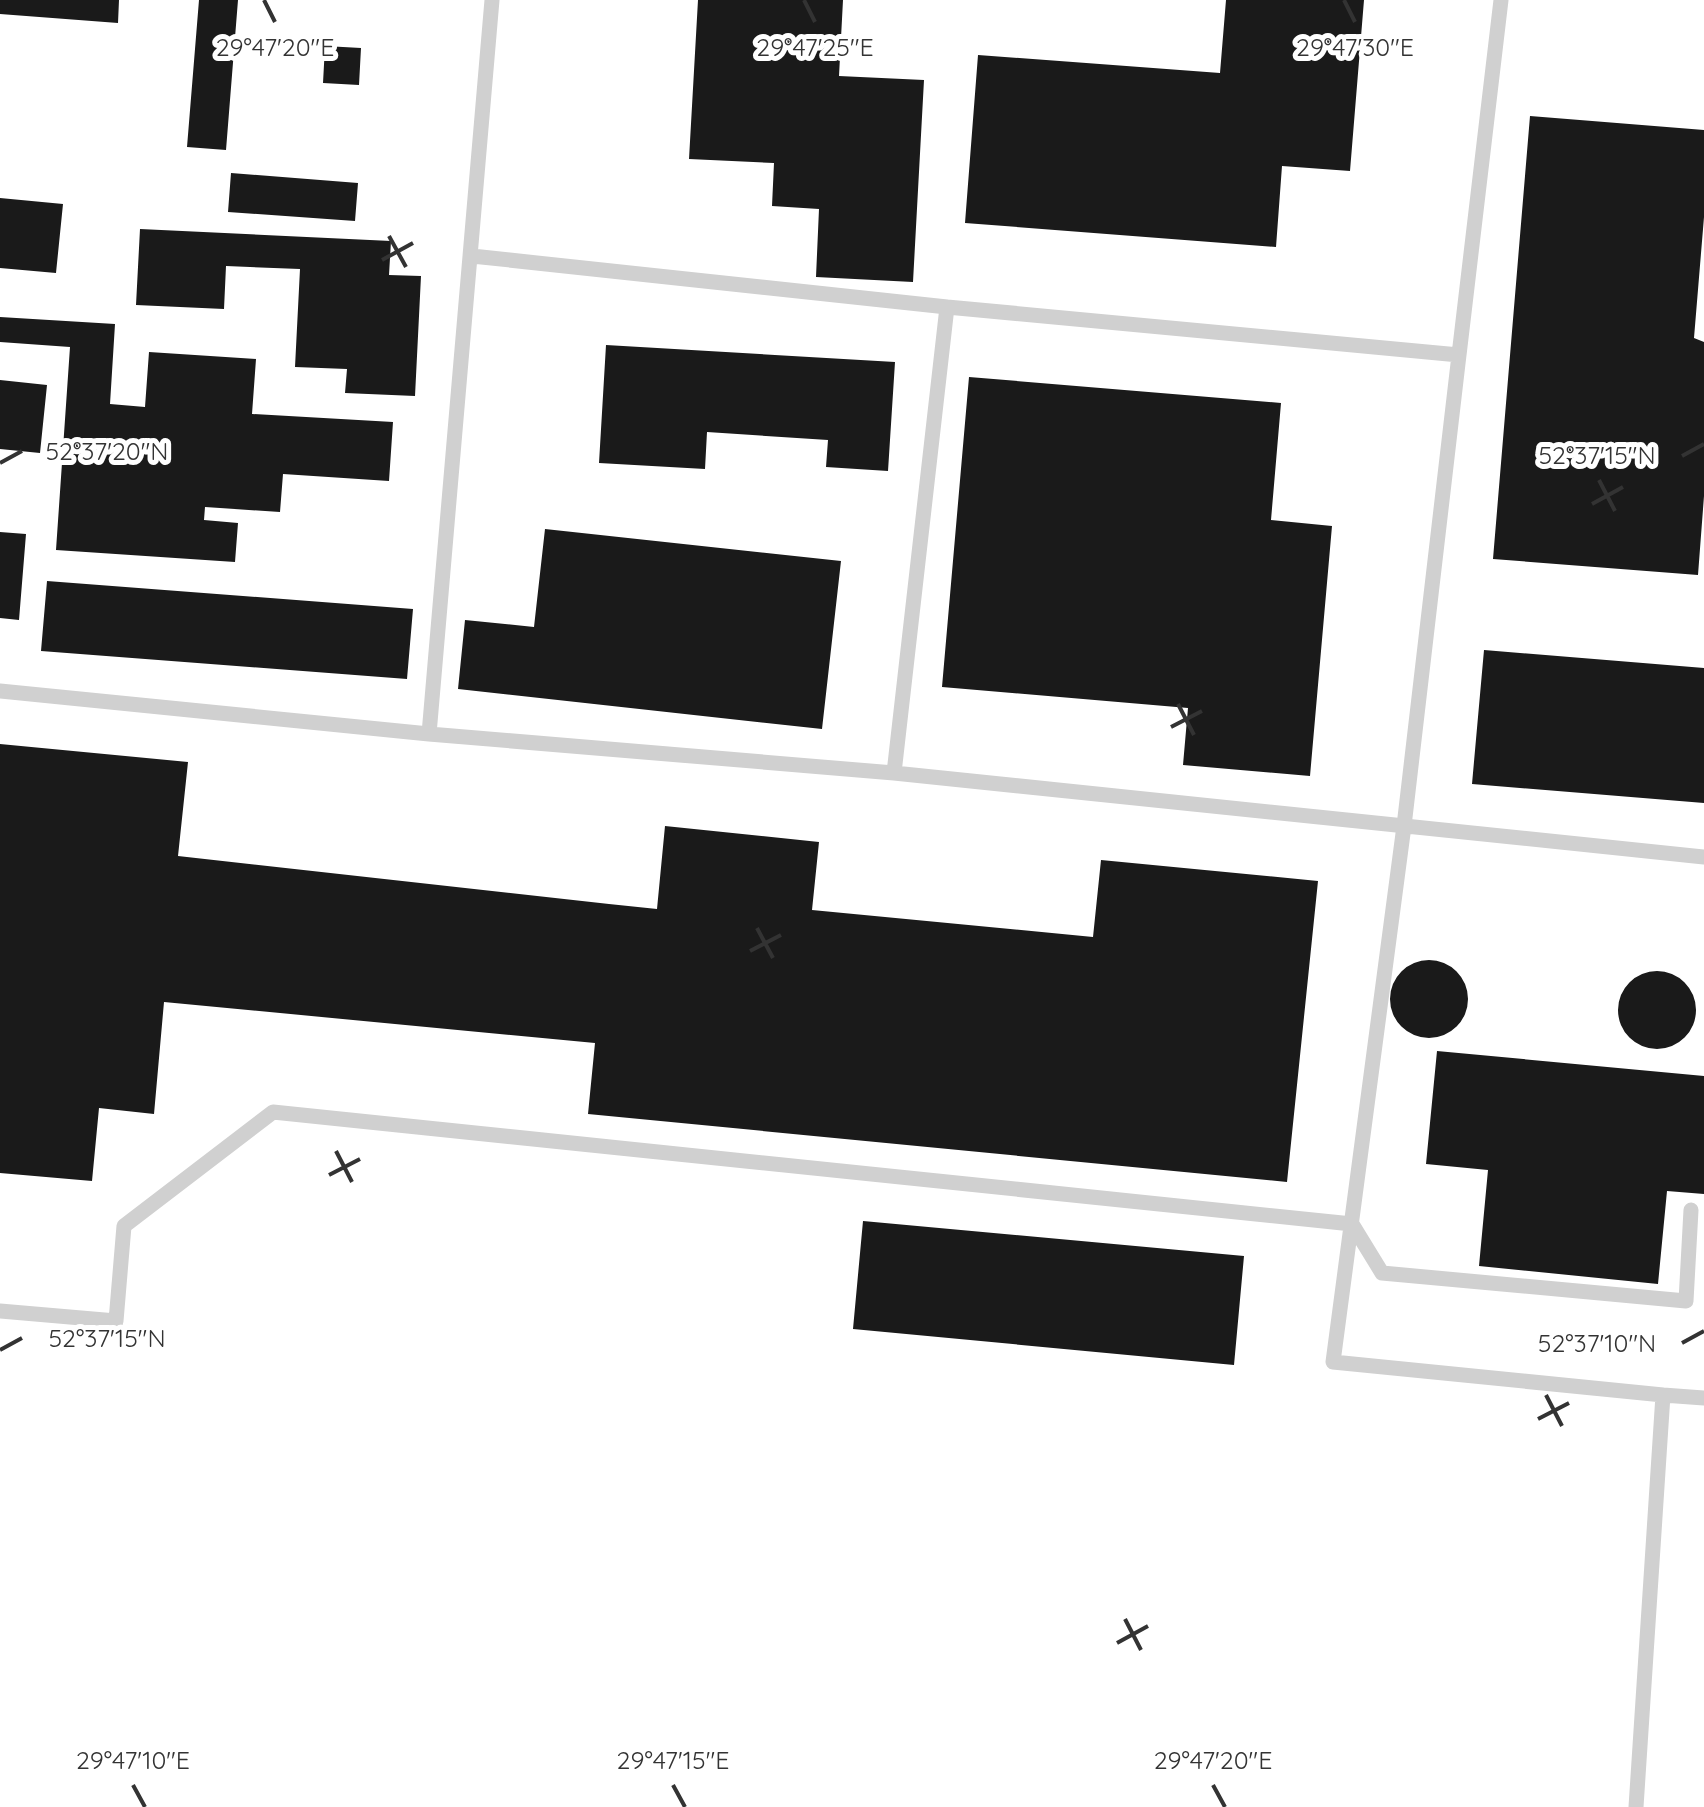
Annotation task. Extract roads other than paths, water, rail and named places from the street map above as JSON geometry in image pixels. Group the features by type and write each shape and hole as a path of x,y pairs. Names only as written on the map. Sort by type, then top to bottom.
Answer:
{"lane":[{"path":"429,734 492,0"},
{"path":"1502,0 1404,826 1333,1362 1704,1398"},
{"path":"472,256 947,307 1458,355"},
{"path":"894,773 947,307"},
{"path":"0,691 429,734 894,773 1704,856"},
{"path":"0,1311 116,1321 124,1226 273,1112 1352,1224"},
{"path":"1352,1224 1382,1273 1686,1300 1691,1210"},
{"path":"1636,1807 1663,1394"}]}
